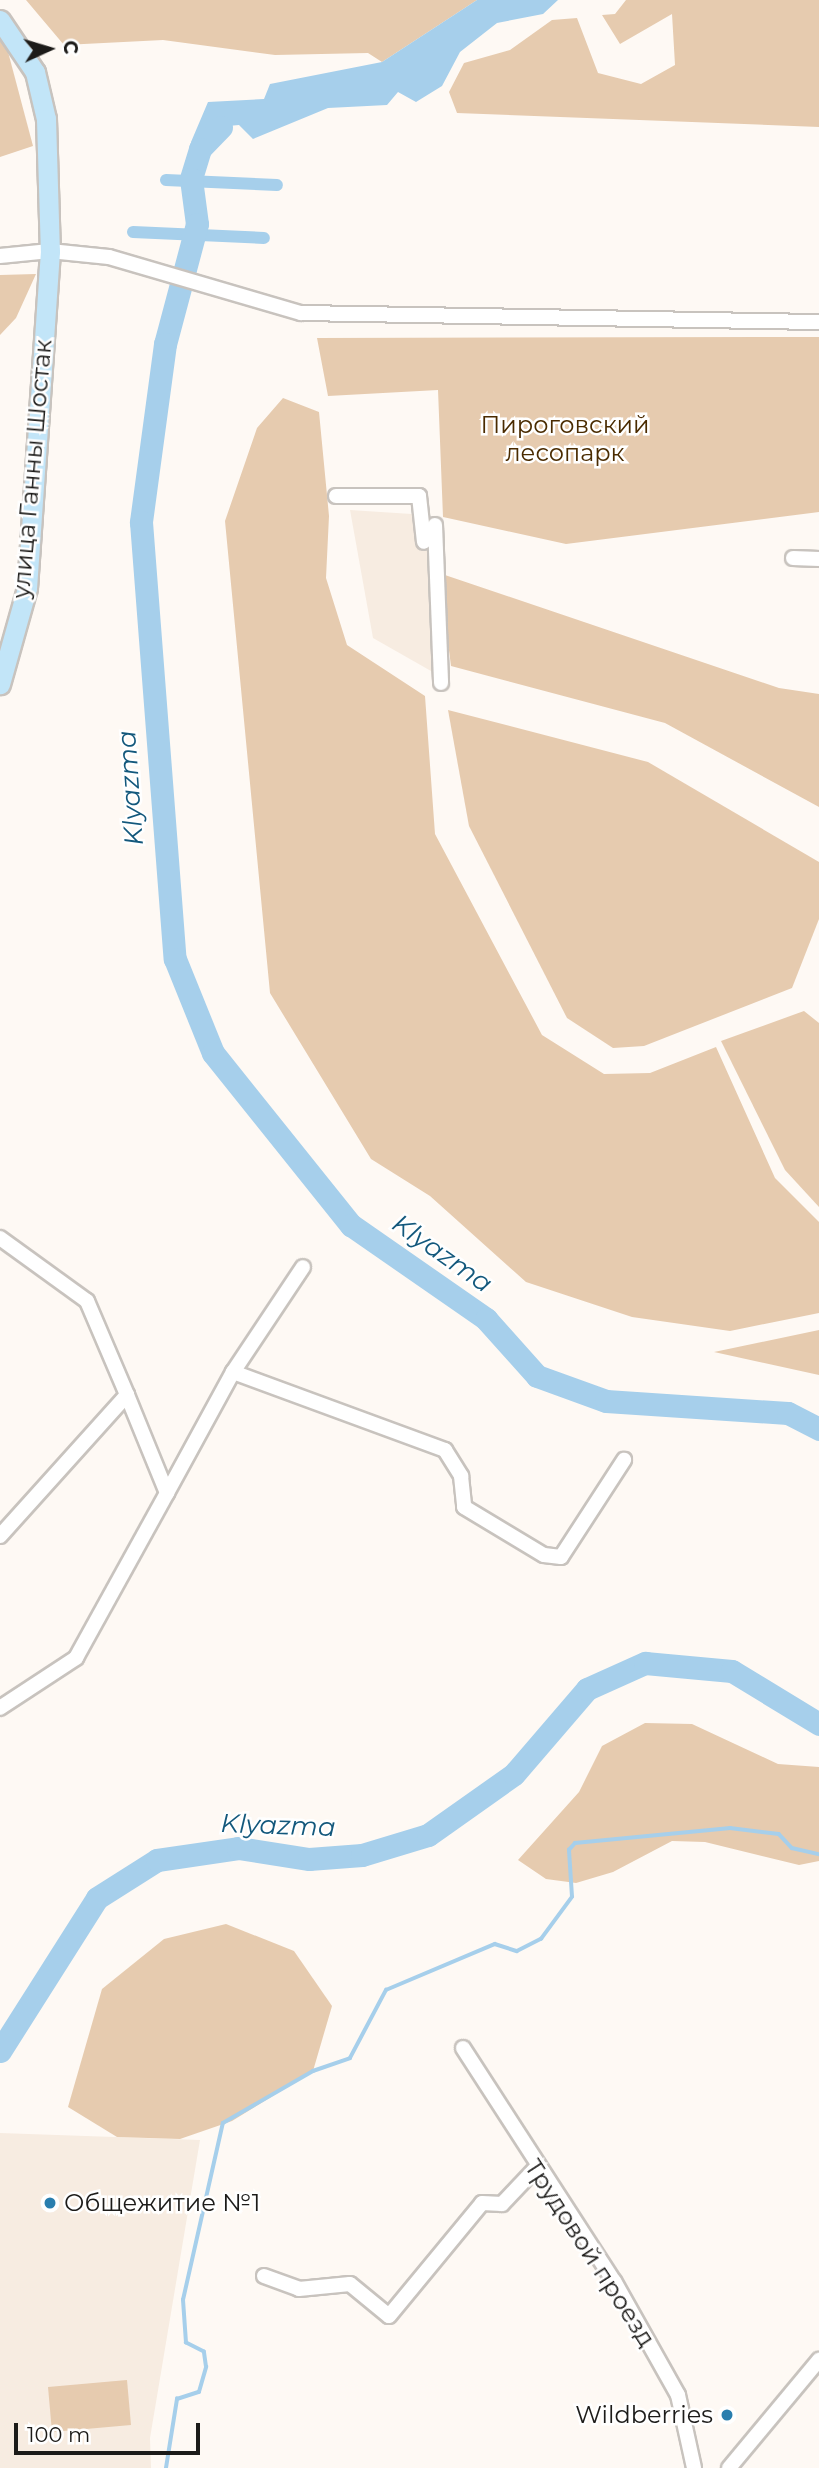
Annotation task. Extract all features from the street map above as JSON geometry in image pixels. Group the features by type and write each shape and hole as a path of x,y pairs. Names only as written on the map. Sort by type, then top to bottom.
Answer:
{"main road":[{"name":"улица Ганны Шостак","path":"0,20 35,72 46,120 50,251 27,588 0,684"}],"street":[{"path":"0,256 50,251 143,264 302,313 819,322"},
{"path":"336,496 419,496 424,542"},
{"path":"435,525 441,683"},
{"path":"793,558 819,559"},
{"path":"0,1238 87,1301 167,1493"},
{"path":"0,1708 76,1658 233,1372 303,1267"},
{"path":"233,1372 445,1450 461,1476 464,1507 544,1555 561,1557 624,1460"},
{"path":"0,1536 127,1395"},
{"name":"Трудовой проезд","path":"463,2048 536,2168 614,2281 678,2395 694,2468"},
{"path":"264,2276 299,2289 350,2284 389,2316 482,2203 502,2204 536,2168"},
{"path":"729,2468 819,2360"}],"shaded area":[{"path":"350,510 427,515 438,675 373,638"},
{"path":"0,2133 200,2140 150,2438 151,2468 0,2468"}],"green space":[{"path":"26,0 477,0 382,62 368,53 275,55 163,40 64,45"},
{"path":"626,0 819,0 819,127 457,113 449,92 464,63 510,50 552,20 577,18 598,73 641,84 675,65 672,14 620,44 602,15 615,14"},
{"path":"0,41 7,48 33,146 0,157"},
{"path":"36,274 16,318 0,335 0,275"},
{"name":"Пироговский лесопарк","path":"819,337 819,512 566,544 443,517 438,390 328,396 317,338"},
{"path":"283,398 319,412 329,516 326,578 347,645 425,696 435,834 542,1035 604,1074 650,1073 716,1047 775,1178 819,1222 819,1313 730,1331 632,1317 526,1282 430,1196 371,1159 270,993 225,521 257,428"},
{"path":"439,573 779,688 819,694 819,807 665,723 451,666"},
{"path":"448,710 648,762 819,862 819,919 792,988 644,1046 613,1048 567,1018 469,826"},
{"path":"804,1011 819,1023 819,1207 785,1170 721,1041"},
{"path":"819,1330 819,1375 714,1352"},
{"path":"645,1723 692,1724 778,1764 819,1767 819,1861 799,1865 705,1842 672,1841 613,1872 576,1883 546,1879 518,1860 579,1792 602,1746"},
{"path":"226,1924 294,1951 332,2006 313,2071 232,2121 180,2139 117,2137 68,2107 102,1989 164,1939"},
{"path":"127,2380 131,2425 52,2432 48,2387"}],"water":[{"path":"477,0 558,0 543,14 497,23 460,52 442,86 416,102 398,92 387,105 328,108 253,139 239,125 228,126 206,154 191,142 208,102 264,99 270,84 382,62"}],"waterway":[{"name":"Klyazma","path":"221,127 200,149 191,179 197,224 165,344 141,522 175,959 213,1053 351,1225 486,1319 537,1376 606,1401 788,1413 819,1429"},
{"path":"166,180 277,185"},
{"path":"133,232 264,238"},
{"name":"Klyazma","path":"0,2051 97,1898 157,1860 238,1848 309,1859 362,1855 428,1835 514,1774 587,1689 645,1663 732,1671 819,1724"},
{"path":"166,2468 177,2399 199,2392 206,2367 204,2352 186,2343 183,2300 223,2123 313,2071 350,2058 386,1990 495,1944 517,1951 541,1939 572,1897 569,1850 575,1843 730,1828 779,1834 792,1848 819,1854"}],"place":[{"name":"Общежитие №1","path":"50,2203"},
{"name":"Wildberries","path":"727,2415"}]}
